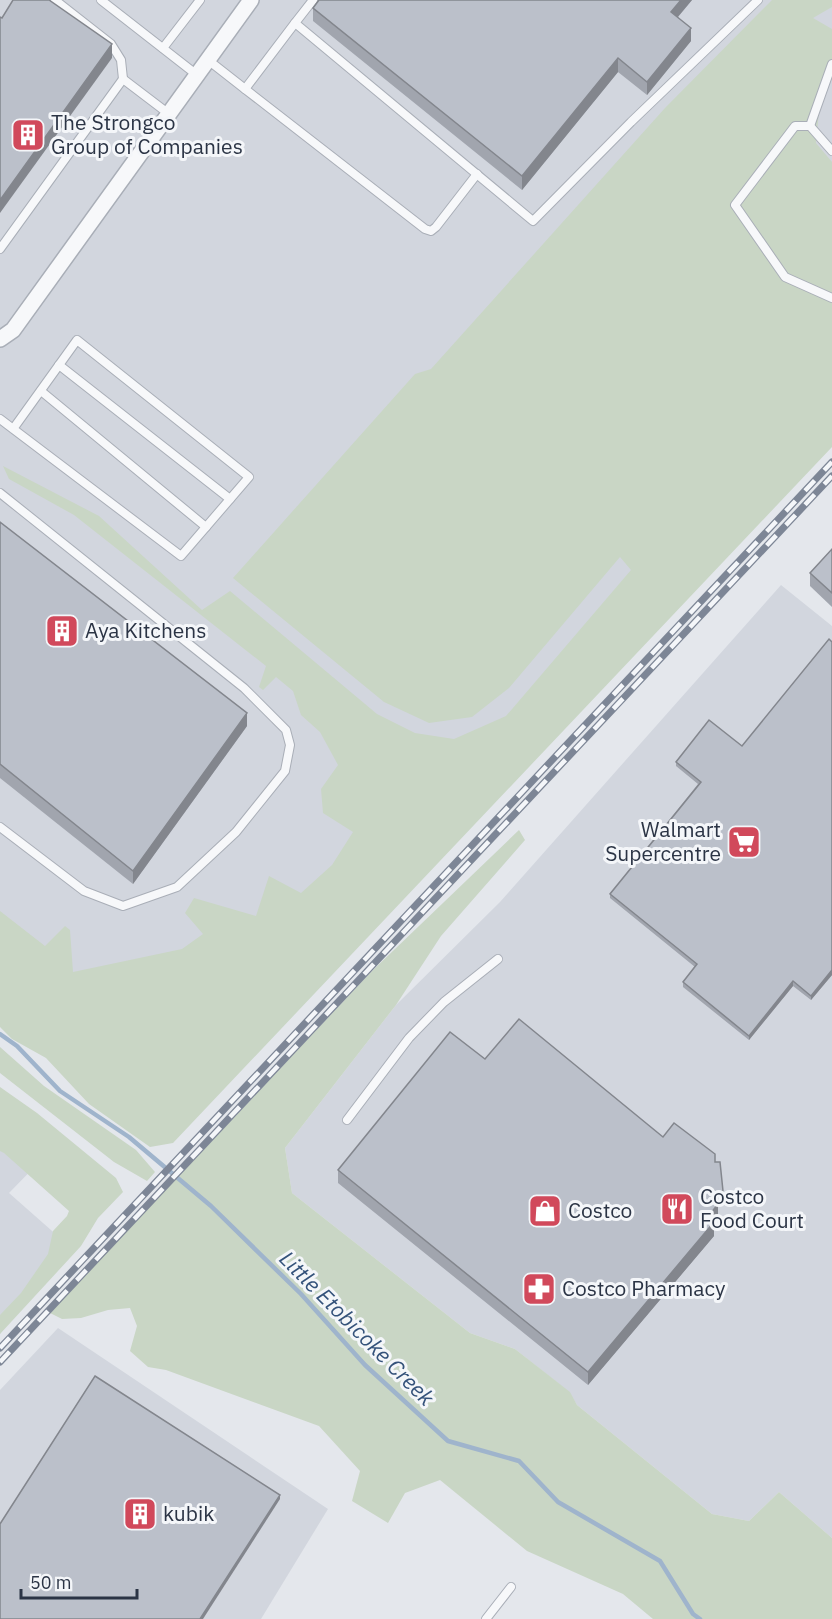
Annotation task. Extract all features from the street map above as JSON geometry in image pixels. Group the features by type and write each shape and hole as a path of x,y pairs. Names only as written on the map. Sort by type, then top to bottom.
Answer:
{"street":[{"path":"0,339 13,330 251,0"}],"lane":[{"path":"0,249 123,78 121,60 111,44 55,0"},
{"path":"101,0 197,75"},
{"path":"163,48 200,0"},
{"path":"246,89 313,0"},
{"path":"295,23 533,221 630,122 758,0"},
{"path":"208,60 425,229 431,231 436,227 477,174"},
{"path":"810,126 832,64"},
{"path":"123,78 170,114"},
{"path":"832,151 810,126 795,126 735,205 785,277 832,298"},
{"path":"0,419 13,429 181,556 249,477 77,340 13,429"},
{"path":"59,365 230,499"},
{"path":"41,390 206,527"},
{"path":"0,493 244,688 286,730 290,745 285,771 236,832 177,887 123,906 84,891 0,827"},
{"path":"347,1120 409,1038 444,1002 498,959"},
{"path":"486,1619 511,1587"}],"shaded area":[{"path":"0,0 832,0 832,426 191,1103 0,978"},
{"path":"781,585 832,626 832,1538 779,1492 749,1521 712,1514 577,1405 569,1392 515,1349 470,1333 292,1193 285,1148 396,1005 500,902"},
{"path":"0,1129 47,1154 9,1193 60,1238 0,1334"},
{"name":"kubik","path":"58,1328 328,1509 261,1619 0,1619 0,1390"}],"green space":[{"path":"772,0 832,0 832,7 813,18 832,29 832,63 821,90 816,143 832,162 832,447 173,1143 150,1147 89,1104 46,1058 12,1039 0,1027 0,911 45,946 65,926 70,930 73,972 182,949 203,934 185,913 194,898 256,916 269,876 301,893 332,865 353,832 323,813 321,789 338,765 320,732 301,715 293,691 276,677 263,690 259,687 266,666 74,515 9,479 3,466 99,516 202,610 230,591 377,714 415,733 454,739 506,716 631,570 620,557 509,688 472,717 429,723 384,702 233,578 415,374 431,369 665,108"},
{"path":"519,830 525,840 441,936 396,1005 285,1148 292,1193 470,1333 515,1349 570,1392 577,1405 712,1514 749,1521 779,1492 832,1538 832,1619 653,1619 623,1594 527,1551 440,1480 405,1493 388,1523 352,1501 360,1471 319,1426 166,1370 148,1367 130,1351 137,1326 130,1308 108,1310 81,1318 62,1319 50,1313 371,972"},
{"path":"0,1047 44,1086 136,1150 155,1172 147,1181 114,1162 0,1073"},
{"path":"0,1087 37,1113 116,1178 123,1192 98,1218 81,1246 0,1334 0,1315 21,1293 48,1254 53,1231 69,1211 0,1151"}],"building":[{"name":"The Strongco Group of Companies","path":"13,0 49,0 112,44 0,200 0,17 2,18"},
{"path":"319,0 681,0 671,12 691,28 647,82 618,58 522,176 313,8"},
{"name":"Aya Kitchens","path":"0,522 247,713 133,871 0,764"},
{"path":"832,549 832,593 810,573"},
{"name":"Walmart Supercentre","path":"829,639 832,642 832,970 811,996 793,981 749,1036 683,982 697,964 610,894 701,782 676,762 709,720 742,746"},
{"name":"Costco","path":"519,1019 663,1137 674,1123 715,1154 715,1162 720,1162 723,1191 718,1192 718,1204 707,1218 714,1222 588,1372 338,1170 450,1032 485,1059"},
{"name":"kubik","path":"95,1376 280,1495 200,1619 0,1619 0,1524"}],"waterway":[{"name":"Little Etobicoke Creek","path":"0,1034 17,1046 60,1091 129,1137 211,1206 301,1294 365,1365 448,1441 519,1461 558,1502 660,1561 693,1614 700,1619"}],"railway":[{"path":"0,1348 832,462"},
{"path":"0,1362 832,476"}],"place":[{"name":"The Strongco Group of Companies","path":"28,135"},
{"name":"Aya Kitchens","path":"62,631"},
{"name":"Walmart Supercentre","path":"744,842"},
{"name":"Costco Food Court","path":"677,1209"},
{"name":"Costco","path":"545,1211"},
{"name":"Costco Pharmacy","path":"539,1289"},
{"name":"kubik","path":"140,1514"}]}
